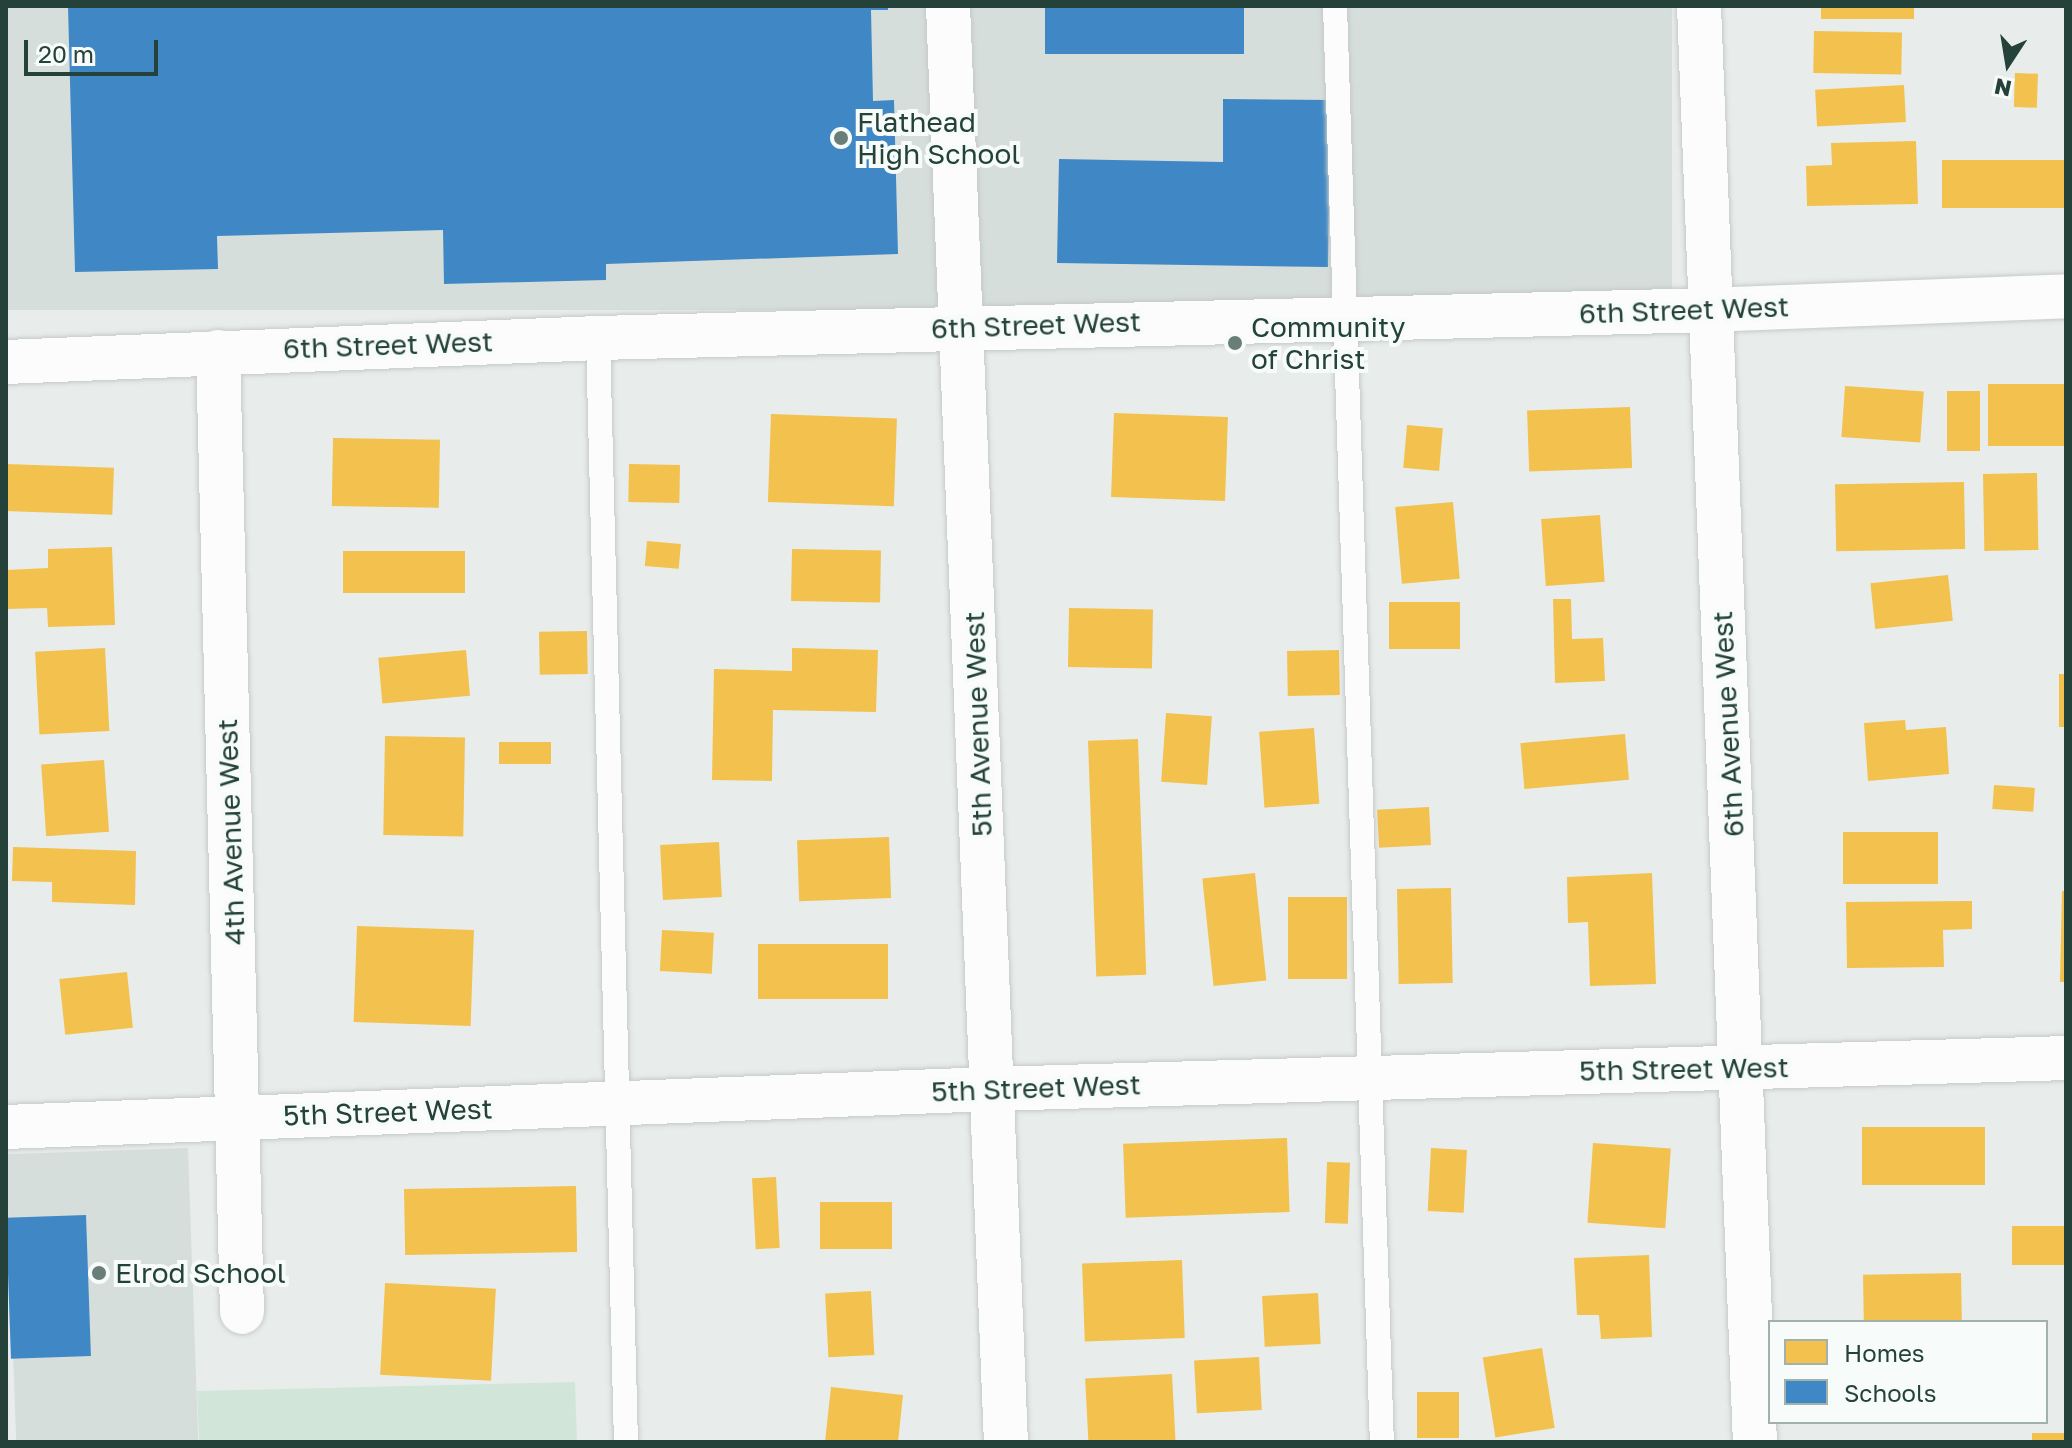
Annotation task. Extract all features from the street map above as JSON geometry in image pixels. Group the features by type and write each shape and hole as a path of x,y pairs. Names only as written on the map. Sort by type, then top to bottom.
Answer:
{"street":[{"name":"5th Avenue West","path":"948,6 1006,1442"},
{"name":"6th Avenue West","path":"1699,6 1709,310 1743,1068 1755,1442"},
{"name":"6th Street West","path":"6,362 598,338 1709,310 2066,296"},
{"name":"4th Avenue West","path":"218,352 242,1312"},
{"name":"5th Street West","path":"6,1127 992,1089 2066,1058"}],"lane":[{"path":"1335,6 1382,1442"},
{"path":"598,338 626,1442"}],"shaded area":[{"name":"Flathead High School","path":"6,6 1672,6 1672,310 6,310"},
{"name":"Elrod School","path":"188,1148 198,1442 16,1442 6,1154"}],"green space":[{"path":"575,1382 577,1442 199,1442 197,1391"}],"building: Homes":[{"path":"1821,6 1914,6 1914,19 1821,19"},
{"path":"1814,31 1902,33 1901,75 1813,73"},
{"path":"2015,73 2038,74 2037,108 2014,107"},
{"path":"1904,85 1906,122 1817,127 1815,90"},
{"path":"1916,141 1918,204 1807,206 1806,166 1832,165 1831,143"},
{"path":"1942,160 2066,160 2066,208 1942,208"},
{"path":"1988,384 2066,384 2066,446 1988,446"},
{"path":"1845,386 1924,392 1920,442 1841,437"},
{"path":"1947,391 1980,391 1980,451 1947,451"},
{"path":"1630,407 1632,468 1529,472 1527,411"},
{"path":"1114,413 1228,417 1225,501 1111,497"},
{"path":"771,414 897,418 894,506 768,502"},
{"path":"1407,425 1443,428 1439,471 1403,468"},
{"path":"333,438 440,440 439,508 332,506"},
{"path":"6,464 114,468 112,515 6,511"},
{"path":"629,464 680,465 679,503 628,502"},
{"path":"2037,473 2038,550 1984,551 1983,474"},
{"path":"1964,482 1965,549 1836,551 1835,484"},
{"path":"1453,502 1460,579 1402,584 1395,507"},
{"path":"1600,515 1605,582 1546,586 1541,519"},
{"path":"647,541 681,544 679,569 645,566"},
{"path":"112,547 115,625 48,627 47,608 6,609 6,570 48,568 48,549"},
{"path":"792,549 881,551 880,603 791,601"},
{"path":"343,551 465,551 465,593 343,593"},
{"path":"1948,575 1953,621 1875,629 1870,583"},
{"path":"1553,599 1571,599 1572,639 1603,638 1605,681 1555,683"},
{"path":"1389,602 1460,602 1460,649 1389,649"},
{"path":"1069,608 1153,609 1152,668 1068,667"},
{"path":"587,631 588,674 540,675 539,632"},
{"path":"105,648 109,731 39,735 35,652"},
{"path":"792,648 878,650 876,712 773,710 772,781 712,780 714,669 792,671"},
{"path":"466,650 470,696 382,703 378,658"},
{"path":"1339,650 1340,695 1288,696 1287,651"},
{"path":"2059,674 2066,674 2066,727 2059,727"},
{"path":"1166,713 1212,716 1207,785 1161,782"},
{"path":"1905,720 1906,730 1946,727 1949,774 1868,781 1864,723"},
{"path":"1314,728 1319,804 1264,808 1259,732"},
{"path":"1625,734 1629,780 1524,789 1520,743"},
{"path":"385,736 465,737 463,836 383,835"},
{"path":"1138,739 1146,975 1096,977 1088,741"},
{"path":"499,742 551,742 551,764 499,764"},
{"path":"104,760 109,832 46,836 41,764"},
{"path":"1994,785 2035,788 2033,812 1992,809"},
{"path":"1429,807 1431,845 1379,848 1377,810"},
{"path":"1843,832 1938,832 1938,884 1843,884"},
{"path":"889,837 891,898 799,901 797,840"},
{"path":"719,842 722,897 663,900 660,845"},
{"path":"13,847 136,851 135,905 52,902 52,882 12,881"},
{"path":"1255,873 1266,980 1214,986 1202,879"},
{"path":"1652,873 1656,984 1590,986 1588,922 1568,923 1567,877"},
{"path":"1451,888 1453,983 1399,984 1397,889"},
{"path":"2062,891 2066,891 2066,982 2060,982"},
{"path":"1288,897 1347,897 1347,979 1288,979"},
{"path":"1972,901 1972,929 1943,930 1944,967 1847,968 1846,902"},
{"path":"357,926 474,930 471,1026 354,1022"},
{"path":"662,930 714,933 712,974 660,971"},
{"path":"758,944 888,944 888,999 758,999"},
{"path":"127,972 133,1028 65,1035 59,979"},
{"path":"1862,1127 1985,1127 1985,1185 1862,1185"},
{"path":"1287,1138 1290,1212 1126,1218 1123,1144"},
{"path":"1593,1143 1671,1148 1665,1228 1587,1223"},
{"path":"1431,1148 1467,1150 1464,1213 1428,1211"},
{"path":"1327,1162 1350,1163 1348,1224 1325,1223"},
{"path":"776,1177 780,1248 756,1249 752,1178"},
{"path":"576,1186 577,1252 405,1255 404,1189"},
{"path":"820,1202 892,1202 892,1249 820,1249"},
{"path":"2012,1226 2066,1226 2066,1265 2012,1265"},
{"path":"1649,1255 1652,1337 1601,1339 1599,1315 1577,1315 1574,1258"},
{"path":"1182,1260 1185,1338 1085,1341 1082,1263"},
{"path":"1961,1273 1962,1320 1864,1320 1863,1275"},
{"path":"385,1283 496,1289 491,1381 380,1375"},
{"path":"871,1291 874,1355 828,1357 825,1293"},
{"path":"1318,1293 1321,1344 1265,1347 1262,1296"},
{"path":"1542,1348 1555,1428 1495,1437 1483,1357"},
{"path":"1259,1357 1262,1410 1197,1413 1194,1360"},
{"path":"1172,1374 1176,1442 1088,1442 1085,1379"},
{"path":"831,1387 903,1395 898,1442 825,1442"},
{"path":"1417,1392 1459,1392 1459,1438 1417,1438"},
{"path":"2032,1433 2066,1433 2066,1442 2032,1442"}],"building: Schools":[{"path":"68,6 888,6 888,10 871,10 873,101 894,100 898,254 606,264 606,280 444,284 443,230 217,236 218,269 75,272"},
{"path":"1045,6 1244,6 1244,54 1045,54"},
{"path":"1223,99 1331,100 1328,267 1057,263 1059,159 1223,162"},
{"path":"86,1215 91,1356 11,1359 6,1218"}],"place":[{"name":"Flathead High School","path":"841,138"},
{"name":"Community of Christ","path":"1235,343"},
{"name":"Elrod School","path":"99,1273"}]}
